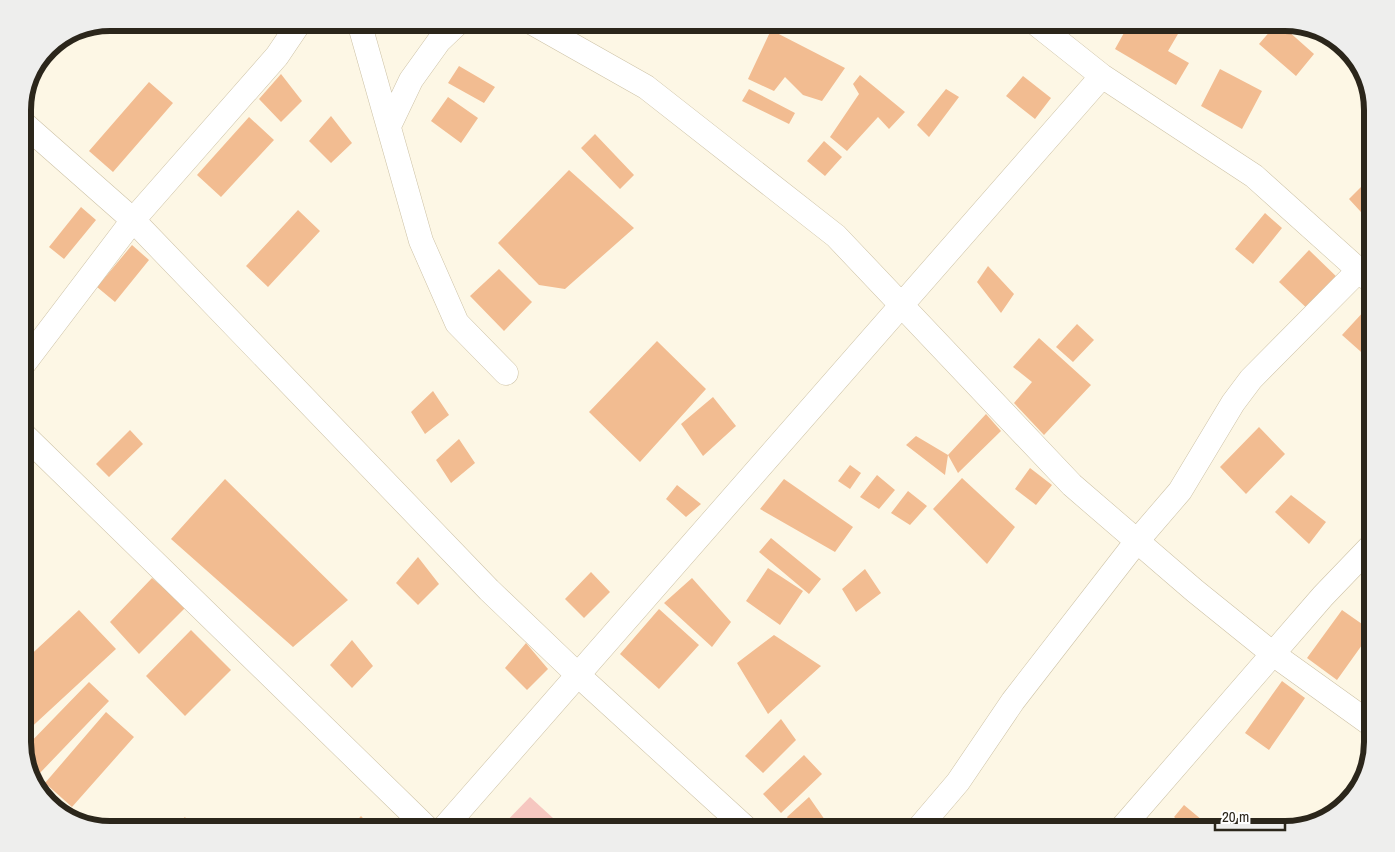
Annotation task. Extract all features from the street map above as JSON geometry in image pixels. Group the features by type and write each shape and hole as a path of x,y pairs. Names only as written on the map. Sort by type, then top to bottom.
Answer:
{"street":[{"path":"31,354 133,220 277,56 294,31"},
{"path":"362,31 421,241 457,322 506,373"},
{"path":"388,126 411,80 439,41 449,31"},
{"path":"546,31 646,87 836,236 1072,485 1195,592 1273,654 1364,719"},
{"path":"1045,31 1102,76 1254,176 1364,274"},
{"path":"451,821 1102,76"},
{"path":"31,130 133,220 489,590 578,675 737,821"},
{"path":"926,821 958,782 1013,701 1137,541 1180,491 1233,402 1251,379 1300,331 1364,278"},
{"path":"31,442 419,821"},
{"path":"1129,821 1323,596 1364,553"}],"shaded area":[{"path":"530,797 556,821 507,821"}],"building":[{"path":"771,31 845,68 822,101 803,95 785,77 774,91 748,79"},
{"path":"1125,31 1180,31 1168,51 1189,63 1176,85 1115,49"},
{"path":"1270,31 1289,31 1314,54 1296,76 1259,44"},
{"path":"63,47 44,67 54,54"},
{"path":"459,66 495,87 484,103 448,83"},
{"path":"1220,69 1262,91 1242,129 1201,106"},
{"path":"281,74 302,101 281,122 259,99"},
{"path":"860,75 905,112 889,129 878,117 847,151 830,137 859,94 853,84"},
{"path":"1023,76 1051,98 1035,119 1006,96"},
{"path":"149,82 173,103 113,172 89,151"},
{"path":"749,89 795,113 789,124 742,101"},
{"path":"946,89 959,97 929,137 917,125"},
{"path":"448,97 478,118 461,143 431,121"},
{"path":"331,116 352,143 331,163 309,141"},
{"path":"249,117 274,140 221,197 197,175"},
{"path":"595,134 634,175 620,189 581,148"},
{"path":"824,141 842,157 825,176 807,161"},
{"path":"569,170 634,228 565,289 539,285 498,243"},
{"path":"1364,184 1364,215 1349,199"},
{"path":"81,207 96,220 64,259 49,247"},
{"path":"298,210 320,231 268,287 246,266"},
{"path":"1265,213 1282,228 1253,264 1235,249"},
{"path":"132,245 149,260 115,302 97,287"},
{"path":"1309,250 1341,281 1312,313 1279,282"},
{"path":"988,266 1014,294 1001,313 977,282"},
{"path":"499,269 532,302 504,331 470,296"},
{"path":"1364,311 1364,355 1342,335"},
{"path":"1077,324 1094,340 1073,362 1056,347"},
{"path":"1039,338 1091,385 1044,435 1014,403 1032,382 1013,367"},
{"path":"657,341 706,389 640,462 589,412"},
{"path":"433,391 449,415 425,434 411,412"},
{"path":"713,397 736,426 703,456 681,424"},
{"path":"986,414 1001,431 958,473 948,455"},
{"path":"1259,427 1285,454 1246,494 1220,467"},
{"path":"130,430 143,444 109,477 96,464"},
{"path":"916,436 948,455 945,475 906,445"},
{"path":"459,439 475,463 451,483 436,460"},
{"path":"850,465 861,473 850,489 838,481"},
{"path":"1030,468 1052,485 1036,505 1015,489"},
{"path":"877,475 895,490 879,509 860,497"},
{"path":"962,478 1015,527 987,564 933,509"},
{"path":"225,479 348,600 293,647 171,539"},
{"path":"784,479 853,527 835,552 760,509"},
{"path":"677,485 701,504 686,517 666,499"},
{"path":"908,491 927,506 910,525 891,513"},
{"path":"1291,495 1326,522 1309,544 1275,512"},
{"path":"771,538 821,579 809,594 759,552"},
{"path":"418,557 439,584 418,605 396,583"},
{"path":"768,568 803,591 780,625 746,601"},
{"path":"865,569 881,593 856,612 842,589"},
{"path":"591,572 610,592 584,618 565,599"},
{"path":"152,578 186,607 139,654 110,622"},
{"path":"692,578 731,622 712,647 664,603"},
{"path":"659,609 699,645 659,689 620,654"},
{"path":"79,610 116,649 31,728 31,655"},
{"path":"1342,610 1364,625 1364,642 1337,680 1307,658"},
{"path":"191,630 231,670 185,716 146,676"},
{"path":"774,635 821,666 768,714 737,663"},
{"path":"352,640 373,666 352,688 330,665"},
{"path":"526,643 548,669 527,690 505,668"},
{"path":"1282,681 1305,698 1269,750 1245,733"},
{"path":"89,682 109,701 39,774 34,762 31,742"},
{"path":"106,712 134,737 72,807 45,783"},
{"path":"781,719 796,740 763,773 745,756"},
{"path":"804,755 822,774 781,813 763,794"},
{"path":"809,797 825,820 789,821 787,817"},
{"path":"1184,805 1202,820 1179,821 1174,817"},
{"path":"361,816 366,821 356,821"}]}
